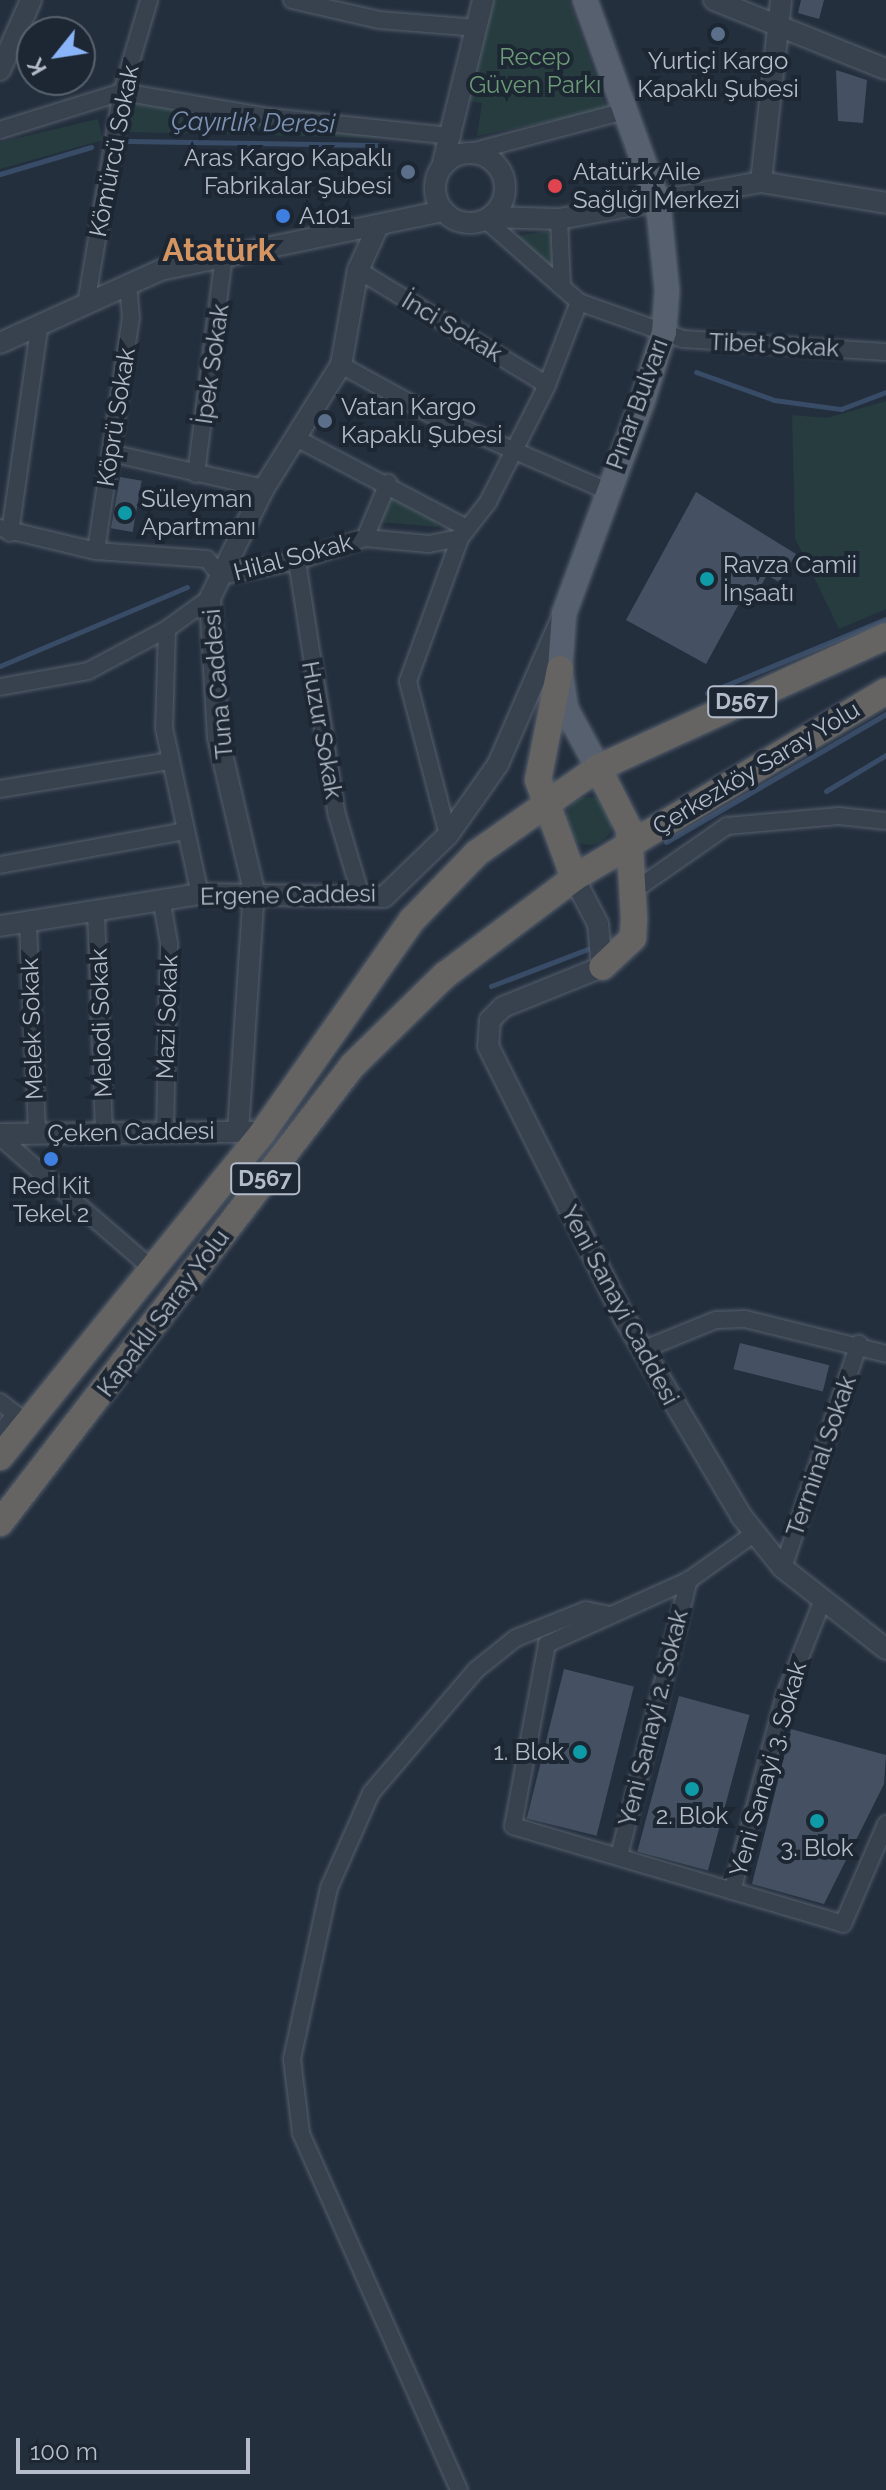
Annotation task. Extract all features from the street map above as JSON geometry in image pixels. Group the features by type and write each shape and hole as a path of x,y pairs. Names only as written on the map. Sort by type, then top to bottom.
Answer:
{"highway":[{"name":"D567","path":"543,802 598,768 886,636"},
{"path":"560,669 538,756 543,802 574,878"},
{"name":"Çerkezköy Saray Yolu","path":"627,844 886,691"},
{"path":"598,768 623,808 632,892 633,938 602,967"},
{"name":"Kapaklı Saray Yolu","path":"0,1457 21,1419 151,1268 412,920 477,853 543,802"},
{"name":"D567","path":"574,878 627,844"},
{"name":"Kapaklı Saray Yolu","path":"0,1523 353,1065 445,975 574,878"}],"main road":[{"name":"Pınar Bulvarı","path":"585,0 658,202 667,291 664,332 605,490 564,614 560,669 566,709 598,768"}],"street":[{"path":"0,70 31,0"},
{"name":"Kömürcü Sokak","path":"86,304 122,92 149,0"},
{"path":"483,0 452,136 434,182 443,211 463,223 488,218 559,219 761,182 886,203"},
{"path":"714,0 774,28 886,69"},
{"path":"761,182 774,28 781,0"},
{"path":"295,1 379,20 478,28"},
{"path":"0,130 122,92 270,117 452,136"},
{"path":"443,163 471,152 625,111"},
{"path":"471,152 493,160 505,180 502,203 488,218"},
{"path":"0,343 39,329 128,284 224,254 443,211"},
{"path":"448,835 408,681 464,533 488,502 547,385 579,302 488,218"},
{"path":"559,219 562,287"},
{"name":"Tuna Caddesi","path":"250,1132 254,891 218,738 210,598 264,488 341,365 358,270 378,226"},
{"name":"İpek Sokak","path":"196,474 224,254"},
{"name":"İnci Sokak","path":"358,270 547,385"},
{"name":"Köprü Sokak","path":"96,551 131,318 128,284"},
{"name":"Tibet Sokak","path":"579,302 664,332 727,344 886,352"},
{"path":"39,329 5,531 96,551 207,559 221,576"},
{"path":"341,365 430,414 605,490"},
{"path":"296,438 388,483 464,533"},
{"path":"111,453 264,488"},
{"path":"365,538 388,483"},
{"name":"Hilal Sokak","path":"221,576 297,561 365,538 429,544 464,533"},
{"name":"Huzur Sokak","path":"297,561 337,815 361,896"},
{"path":"0,687 88,671 167,629 210,598"},
{"name":"Ergene Caddesi","path":"0,926 28,925 200,894 254,891 384,897 448,835 498,764 564,614"},
{"path":"167,629 169,761 200,894"},
{"path":"0,789 169,761"},
{"path":"632,892 727,826 839,816 886,821"},
{"path":"0,865 186,831"},
{"path":"574,878 598,924 602,967"},
{"name":"Mazi Sokak","path":"162,903 169,943 165,1132"},
{"name":"Melodi Sokak","path":"96,913 104,1133"},
{"name":"Melek Sokak","path":"28,925 37,1134"},
{"name":"Yeni Sanayi Caddesi","path":"602,967 503,1007 490,1020 488,1046 642,1350 755,1533 783,1568 822,1602 884,1642"},
{"name":"Çeken Caddesi","path":"0,1135 250,1132"},
{"path":"0,1135 151,1268"},
{"path":"642,1350 731,1319 859,1344 886,1354"},
{"name":"Terminal Sokak","path":"783,1568 859,1344"},
{"path":"0,1402 21,1419 0,1434"},
{"path":"755,1533 689,1580 547,1644 513,1826 843,1924 886,1824"},
{"name":"Yeni Sanayi 2. Sokak","path":"619,1856 689,1580"},
{"name":"Yeni Sanayi 3. Sokak","path":"732,1891 785,1695 822,1602"},
{"path":"459,2490 301,2133 292,2059 329,1888 371,1793 476,1670 516,1638 586,1610 609,1615"}],"green space":[{"name":"Recep Güven Parkı","path":"491,0 569,0 607,110 477,136 482,103 469,101"},
{"path":"132,102 378,132 378,138 124,132"},
{"path":"98,119 103,140 0,169 0,142"},
{"path":"546,231 554,237 553,271 513,237"},
{"path":"886,401 886,609 839,629 795,538 792,415 827,418"},
{"path":"388,495 433,518 439,527 380,522"},
{"path":"589,797 598,798 606,804 612,812 612,830 606,838 598,844 589,845 580,844 572,838 566,830 565,821 566,812 572,804 580,798"}],"building":[{"path":"801,0 824,0 819,19 798,13"},
{"path":"836,70 867,80 863,123 838,121"},
{"name":"Süleyman Apartmanı","path":"120,477 142,481 133,532 111,528"},
{"name":"Ravza Camii İnşaatı","path":"696,492 796,554 779,582 767,575 749,607 740,602 706,664 626,620"},
{"path":"740,1343 829,1365 823,1391 733,1369"},
{"name":"1. Blok","path":"564,1669 634,1686 597,1836 527,1818"},
{"name":"2. Blok","path":"679,1696 750,1715 708,1870 637,1852"},
{"name":"3. Blok","path":"791,1729 886,1755 884,1784 824,1904 752,1884"}],"waterway":[{"name":"Çayırlık Deresi","path":"128,141 377,145"},
{"name":"Çayırlık Deresi","path":"0,174 91,147"},
{"path":"696,372 774,400 841,409 886,392"},
{"path":"0,666 187,587"},
{"path":"707,693 886,619"},
{"path":"666,842 886,714"},
{"path":"826,791 886,755"},
{"path":"491,986 588,949"}],"place":[{"name":"Yurtiçi Kargo Kapaklı Şubesi","path":"718,34"},
{"name":"Aras Kargo Kapaklı Fabrikalar Şubesi","path":"408,172"},
{"name":"Atatürk Aile Sağlığı Merkezi","path":"555,186"},
{"name":"A101","path":"283,216"},
{"name":"Vatan Kargo Kapaklı Şubesi","path":"325,421"},
{"name":"Süleyman Apartmanı","path":"125,513"},
{"name":"Ravza Camii İnşaatı","path":"707,579"},
{"name":"Red Kit Tekel 2","path":"51,1159"},
{"name":"1. Blok","path":"580,1752"},
{"name":"2. Blok","path":"692,1789"},
{"name":"3. Blok","path":"817,1821"}],"district":[{"name":"Atatürk","path":"219,250"}]}
